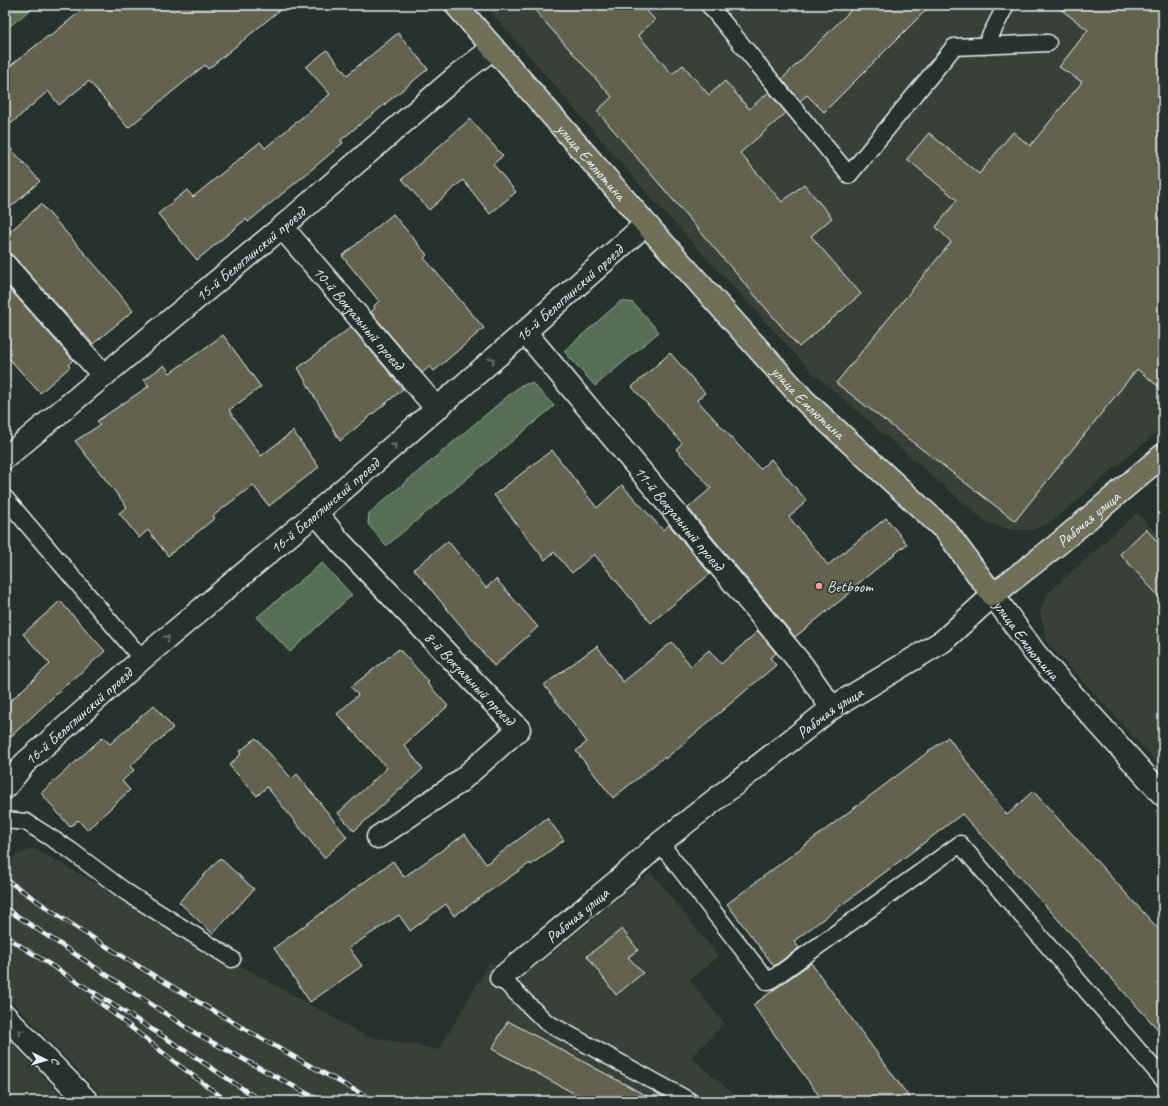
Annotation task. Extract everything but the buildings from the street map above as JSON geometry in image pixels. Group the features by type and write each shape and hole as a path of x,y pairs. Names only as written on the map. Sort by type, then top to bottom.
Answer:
{"main road":[{"name":"улица Емлютина","path":"456,5 646,224 805,401 946,531 993,595"},
{"name":"Рабочая улица","path":"993,595 1057,545 1163,455"}],"street":[{"name":"15-й Белоглинский проезд","path":"5,458 282,227 458,76 493,48"},
{"name":"16-й Белоглинский проезд","path":"5,788 25,763 142,659 437,409 646,224"},
{"name":"10-й Вокзальный проезд","path":"282,227 437,409"},
{"path":"5,265 104,376"},
{"name":"11-й Вокзальный проезд","path":"525,332 802,665 832,708"},
{"name":"8-й Вокзальный проезд","path":"316,513 341,542 519,729 458,783 378,837"},
{"name":"Рабочая улица","path":"501,978 621,878 660,843 832,708 943,641 993,595"},
{"name":"улица Емлютина","path":"993,595 1035,653 1163,795"},
{"path":"5,1016 87,1101"}],"lane":[{"path":"709,5 849,175 954,47 1048,43"},
{"path":"985,46 1006,5"},
{"path":"5,498 142,659"},
{"path":"5,820 26,822 70,850 126,892 232,959"},
{"path":"660,843 768,982 960,844 1163,1079"},
{"path":"501,978 546,1022 690,1101"}],"shaded area":[{"path":"485,5 1163,5 1163,427 1050,523 1032,530 1011,530 986,522 814,374 653,200"},
{"path":"1137,513 1163,541 1163,769 1047,642 1040,612 1048,593"},
{"path":"33,848 365,1036 439,1050 490,962 517,982 651,872 718,956 690,980 724,1024 691,1057 741,1101 107,1101 5,994 5,869 15,856"},
{"path":"5,1035 66,1101 5,1101"}],"green space":[{"path":"5,5 36,5 5,30"},
{"path":"621,301 633,303 659,332 595,386 564,351"},
{"path":"532,383 554,406 386,546 368,524 369,513 521,385"},
{"path":"322,563 352,595 290,652 257,617"}],"railway":[{"path":"5,879 72,925 154,976 301,1061 375,1101"},
{"path":"5,908 195,1033 321,1101"},
{"path":"5,936 186,1051 261,1101"},
{"path":"94,998 227,1101"}],"place":[{"name":"Betboom","path":"819,586"}]}
